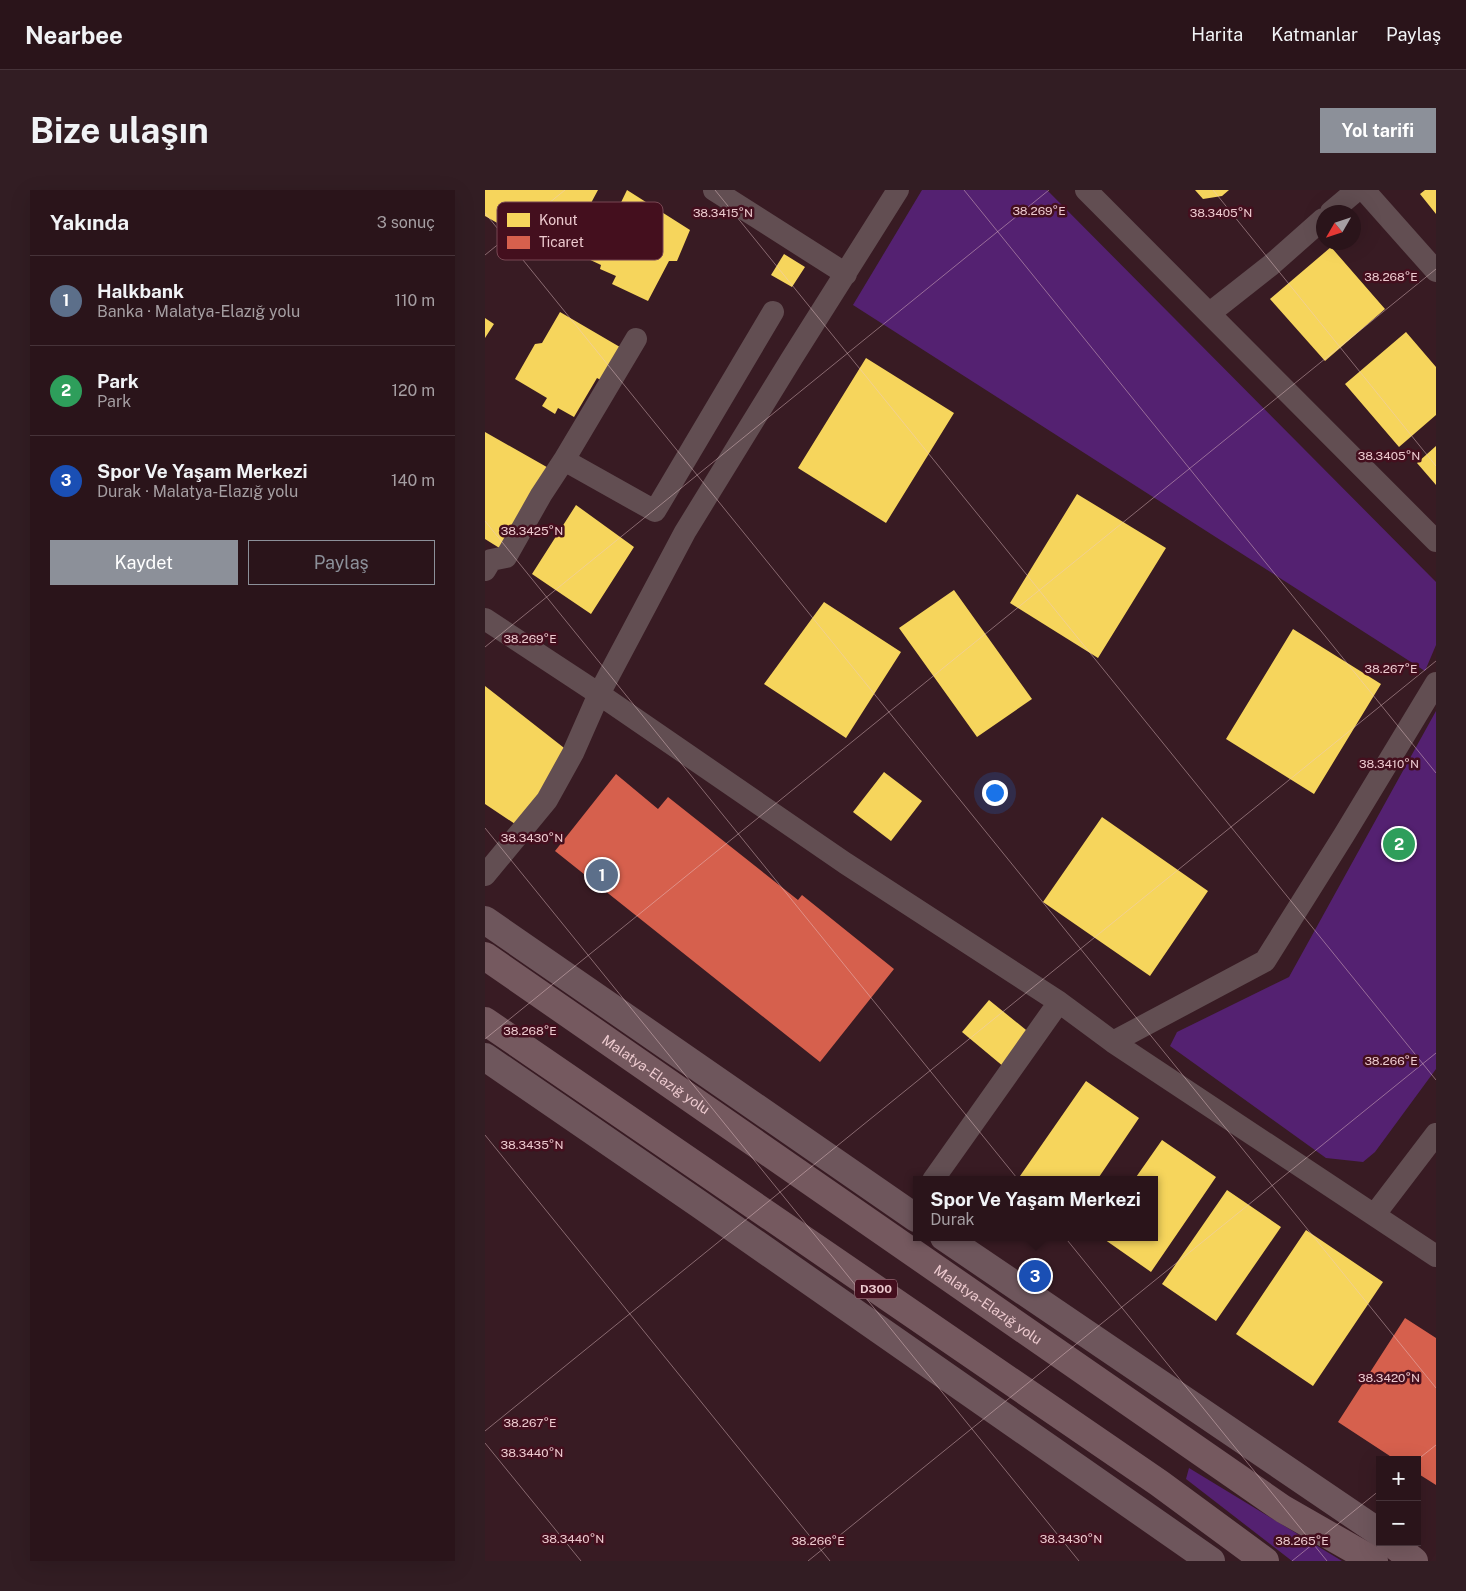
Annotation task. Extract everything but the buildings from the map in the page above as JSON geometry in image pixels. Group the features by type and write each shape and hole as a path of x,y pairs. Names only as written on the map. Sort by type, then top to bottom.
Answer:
{"highway":[{"name":"Malatya-Elazığ yolu","path":"485,956 1283,1509 1373,1561"},
{"name":"D300","path":"485,1020 1159,1483 1265,1561"},
{"path":"1396,1546 1415,1561"}],"street":[{"path":"715,190 845,274"},
{"path":"485,875 547,800 573,753 599,694 685,532 787,365 898,190"},
{"path":"1086,190 1436,541"},
{"path":"1339,205 1357,190"},
{"path":"1364,190 1436,271"},
{"path":"1210,313 1271,265 1316,225"},
{"path":"565,460 655,511 773,312"},
{"path":"485,570 491,560 506,557 541,495 565,460 636,339"},
{"path":"485,619 599,694 845,863 1059,1002 1113,1042 1436,1256"},
{"path":"1113,1042 1265,961 1436,683"},
{"path":"485,920 913,1210"},
{"path":"936,1176 1059,1002"},
{"path":"485,1057 1211,1561"},
{"path":"1375,1214 1436,1134"},
{"path":"950,1241 1376,1531"},
{"path":"1402,1546 1431,1561"}],"shaded area":[{"path":"922,190 1047,190 1436,582 1436,645 1425,671 853,305"},
{"path":"1436,711 1436,1069 1375,1152 1363,1162 1326,1158 1170,1046 1177,1032 1289,977"},
{"path":"1189,1468 1342,1561 1292,1561 1186,1479"}],"place":[{"name":"Park","path":"1399,844"},
{"name":"Halkbank","path":"602,875"},
{"name":"Spor Ve Yaşam Merkezi","path":"1035,1276"}]}
